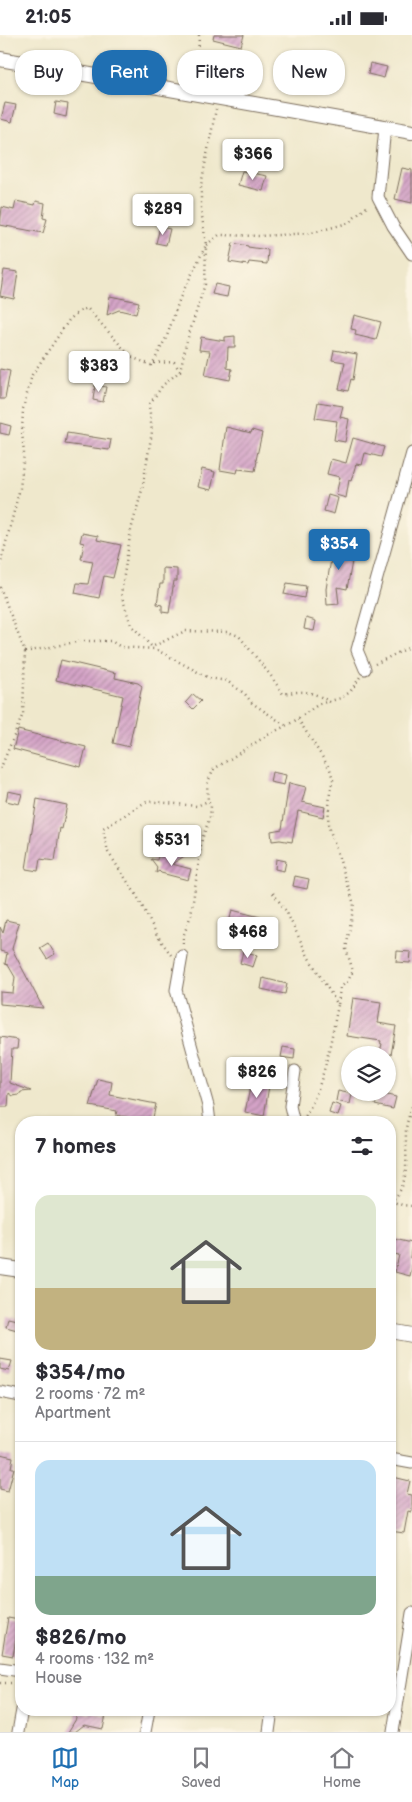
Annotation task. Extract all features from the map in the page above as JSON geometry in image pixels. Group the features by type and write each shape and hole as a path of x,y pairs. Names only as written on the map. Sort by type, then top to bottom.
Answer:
{"street":[{"path":"0,59 177,91"},
{"path":"197,95 412,132"},
{"path":"385,128 378,197 392,227 412,254"},
{"path":"365,669 357,651 412,453"},
{"path":"181,961 176,990 209,1116"},
{"path":"292,1116 290,1106 296,1071"},
{"path":"0,1267 15,1269"},
{"path":"396,1332 412,1335"},
{"path":"0,1392 15,1395"},
{"path":"396,1460 412,1463"},
{"path":"396,1713 412,1613"},
{"path":"0,1667 15,1670"},
{"path":"18,1732 21,1716"},
{"path":"145,1732 148,1716"},
{"path":"269,1732 271,1716"},
{"path":"393,1732 396,1716"}],"path":[{"path":"198,50 199,35"},
{"path":"218,98 200,185 206,245 205,283 186,344 180,371 163,385 149,405 152,432 142,490 131,530 121,594 131,625 152,647 184,631 228,632 239,636 283,694 301,690 318,694 330,702"},
{"path":"153,363 167,335 180,298 206,245 219,235 260,236 312,233 348,223 378,197"},
{"path":"0,566 5,541 16,509 22,476 24,454 22,420 26,397 32,375 61,329 77,313 88,308 131,357 151,365 153,363 174,362 180,371"},
{"path":"0,587 25,652 23,714 0,770"},
{"path":"25,652 80,641 111,641 120,647 155,649 209,678 227,681 245,694 252,703 285,725"},
{"path":"181,961 183,937 191,915 202,839 210,817 211,806 208,801 207,784 214,769 298,719 319,703 341,698 350,692 365,669 412,646"},
{"path":"298,719 330,769 333,780 330,791 328,824 354,904 346,949 353,971 348,981 340,988 327,1062 315,1100 306,1116"},
{"path":"181,961 157,935 138,896 108,852 104,829 147,801 197,806 208,801"},
{"path":"273,893 286,911 309,958 338,1005"},
{"path":"396,1197 400,1194 404,1184 408,1163 406,1128 412,1106"},
{"path":"396,1203 412,1206"},
{"path":"0,1683 14,1683"}],"building":[{"path":"214,35 244,35 241,46 213,39"},
{"path":"370,63 387,67 384,78 368,74"},
{"path":"56,102 68,104 66,117 54,114"},
{"path":"5,103 16,105 12,122 1,119"},
{"path":"402,168 412,170 412,203 395,199"},
{"path":"242,171 267,176 263,191 238,185"},
{"path":"16,201 35,205 36,201 45,203 43,218 47,219 43,233 0,225 2,207 14,210"},
{"path":"160,227 170,229 166,245 156,243"},
{"path":"233,243 268,250 267,264 249,262 248,265 229,262"},
{"path":"4,270 18,272 14,299 0,296"},
{"path":"215,284 229,287 227,297 212,294"},
{"path":"110,296 139,302 136,314 119,310 107,315"},
{"path":"354,315 381,322 376,340 355,335 356,330 351,329"},
{"path":"235,336 235,347 228,347 227,368 232,369 230,380 205,375 210,351 199,350 201,337 225,341 225,337"},
{"path":"334,350 357,354 353,380 351,379 348,391 339,389 345,362 332,360"},
{"path":"0,369 10,371 5,399 0,399"},
{"path":"95,385 106,387 103,402 93,400"},
{"path":"318,402 343,406 340,417 349,419 345,442 334,440 337,421 315,418"},
{"path":"0,423 11,426 9,435 0,433"},
{"path":"226,427 251,433 252,430 262,433 255,471 238,469 237,473 220,470"},
{"path":"67,433 111,440 109,450 65,444"},
{"path":"353,438 384,447 381,457 365,453 362,465 356,464 351,481 349,480 346,498 336,495 340,477 327,474 331,459 346,463"},
{"path":"202,469 215,472 211,490 198,487"},
{"path":"328,495 338,498 334,514 324,511"},
{"path":"82,533 98,536 97,540 121,545 113,578 104,576 99,598 75,593 77,583 88,584 93,561 81,559 84,543 80,542"},
{"path":"334,542 355,545 347,589 337,587 339,604 327,605 326,589"},
{"path":"163,568 177,569 177,581 174,581 169,613 162,612 162,605 157,604 160,584 163,584"},
{"path":"287,583 306,586 304,598 284,594"},
{"path":"306,618 316,621 314,631 304,629"},
{"path":"61,660 116,673 115,678 138,683 142,686 129,747 113,743 123,696 56,680"},
{"path":"193,694 201,701 193,709 186,702"},
{"path":"18,730 86,747 81,767 13,749"},
{"path":"272,772 286,775 284,785 270,782"},
{"path":"289,783 306,787 302,802 325,807 323,817 298,811 292,842 272,841 271,831 282,829"},
{"path":"8,791 22,794 19,804 6,801"},
{"path":"37,799 67,805 62,829 60,828 55,861 40,859 38,871 26,869"},
{"path":"186,855 172,864 191,869 188,880 159,871 156,873 157,867 151,859 157,860 158,856"},
{"path":"276,859 286,861 284,871 275,869"},
{"path":"295,876 309,879 307,889 293,886"},
{"path":"232,910 264,918 261,929 229,923"},
{"path":"6,920 19,923 12,949 43,1008 0,1004 0,992 13,993 15,977 8,965 5,964 7,953 0,951 0,927 3,933"},
{"path":"48,943 55,954 47,959 40,948"},
{"path":"243,951 257,955 253,967 240,963"},
{"path":"397,951 411,952 410,963 396,962"},
{"path":"263,978 287,984 285,994 261,989"},
{"path":"353,998 381,1002 378,1023 396,1026 393,1046 381,1046 381,1041 347,1036"},
{"path":"0,1037 18,1040 17,1049 12,1049 10,1083 31,1091 21,1092 19,1095 13,1096 9,1093 8,1107 0,1107"},
{"path":"283,1047 295,1049 294,1059 281,1057"},
{"path":"98,1079 112,1082 110,1095 156,1104 153,1116 121,1116 116,1115 117,1111 90,1106"},
{"path":"251,1083 269,1086 264,1116 245,1112"},
{"path":"338,1091 341,1092 341,1101 351,1101 350,1104 336,1101"},
{"path":"376,1101 395,1101 393,1109 375,1105"},
{"path":"332,1103 341,1106 338,1116 329,1113"},
{"path":"396,1239 412,1243 410,1276 396,1272 399,1255 396,1254"},
{"path":"8,1318 15,1320 15,1329 6,1327"},
{"path":"0,1359 12,1361 9,1371 0,1369"},
{"path":"0,1454 13,1457 11,1468 14,1468 8,1491 0,1489"},
{"path":"396,1478 410,1481 407,1494 412,1495 412,1512 408,1511 404,1533 396,1532"},
{"path":"8,1618 15,1619 13,1656 2,1654"},
{"path":"76,1716 106,1716 103,1729 84,1725 75,1732 68,1732 76,1719"}]}
